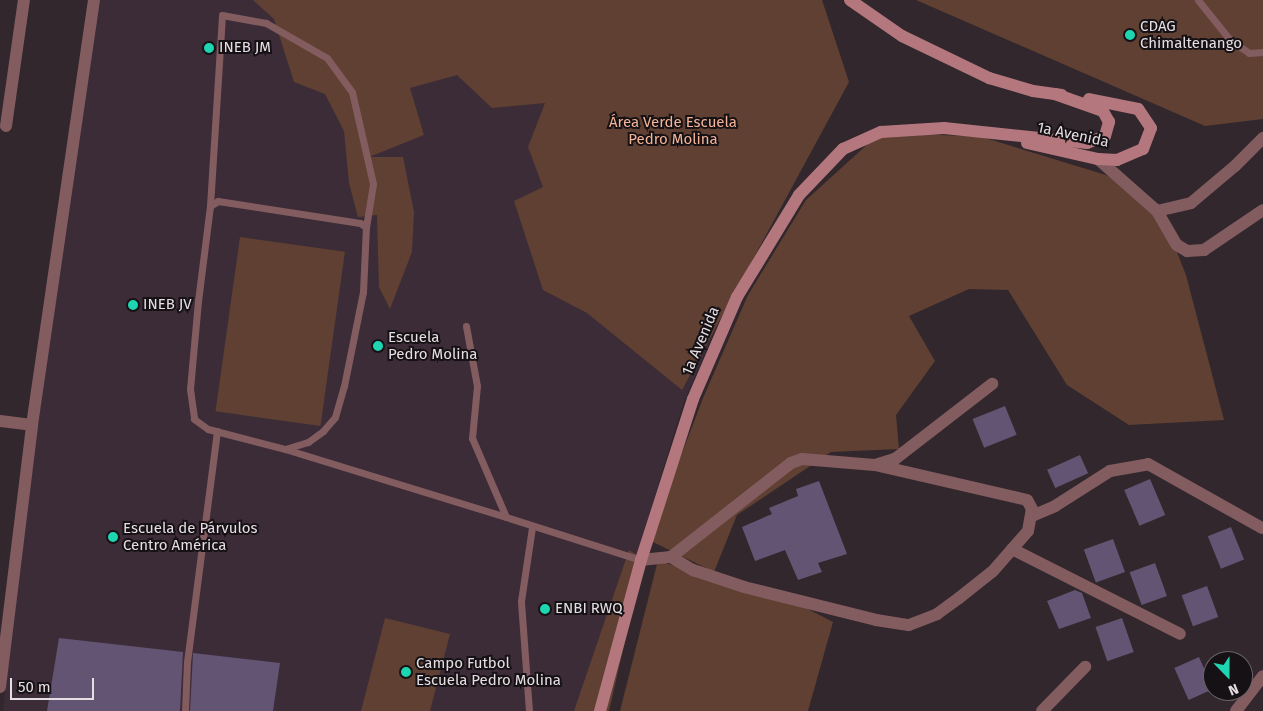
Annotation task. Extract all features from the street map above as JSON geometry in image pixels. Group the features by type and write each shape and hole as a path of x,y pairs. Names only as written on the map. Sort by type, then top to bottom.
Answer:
{"main road":[{"name":"1a Avenida","path":"850,0 902,36 989,78 1054,94 1138,109 1147,117 1151,128 1143,149 1117,160 1098,159 982,132"},
{"name":"1a Avenida","path":"600,711 641,560 693,399 738,297 799,195 836,154 865,137 881,132 925,128 1087,143 1105,136 1109,122 1104,111 1054,94"}],"street":[{"path":"6,126 24,0"},
{"path":"0,687 1,664 32,425 94,0"},
{"path":"1157,211 1191,203 1235,166 1263,138"},
{"path":"1098,159 1157,211 1177,245 1196,252 1263,210"},
{"path":"874,465 895,459 992,384"},
{"path":"0,422 32,425"},
{"path":"641,560 671,557 791,463 802,458 874,465 1027,500 1032,516 1028,531 993,571 937,614 909,625 876,620 744,587 693,570 671,557"},
{"path":"1032,516 1055,506 1110,471 1148,464 1262,528"},
{"path":"1012,549 1180,634"},
{"path":"1042,711 1085,667"},
{"path":"1236,711 1263,676"}],"lane":[{"path":"1198,0 1230,40 1249,53 1263,52"},
{"path":"285,449 308,442 323,431 334,417 344,386 363,292 366,227 373,184 352,92 327,58 266,23 222,15 210,206 190,389 194,419 208,430 285,449 641,560"},
{"path":"210,206 226,200 360,223 366,227"},
{"path":"466,326 477,386 472,438 506,517"},
{"path":"185,711 187,662 217,431"},
{"path":"529,711 521,601 532,527"}],"shaded area":[{"name":"Escuela Pedro Molina","path":"94,0 822,0 849,82 733,288 683,404 589,711 3,711 18,578"}],"green space":[{"name":"Área Verde Escuela Pedro Molina","path":"253,0 822,0 849,82 682,390 587,313 543,290 514,201 543,187 528,147 545,103 492,108 457,75 410,88 424,135 369,157 403,157 414,212 412,252 390,309 379,287 377,215 358,217 349,183 344,131 325,94 294,82 274,19"},
{"name":"CDAG Chimaltenango","path":"916,0 1263,0 1263,119 1205,126"},
{"path":"881,132 982,137 1106,175 1158,204 1186,275 1224,420 1129,425 1067,385 1008,290 969,289 909,316 935,361 896,415 899,449 831,452 737,515 714,572 649,540 703,398 748,295 806,200"},
{"path":"240,237 345,252 320,426 216,411"},
{"path":"629,550 644,559 609,711 574,711"},
{"path":"658,560 727,585 794,602 833,622 808,711 620,711"},
{"name":"Campo Futbol Escuela Pedro Molina","path":"385,618 450,634 430,711 361,711"}],"building":[{"path":"1005,406 1017,435 984,448 973,419"},
{"path":"1080,455 1088,473 1055,488 1047,470"},
{"path":"1150,479 1165,515 1139,526 1124,490"},
{"path":"819,481 847,554 818,563 822,572 798,580 785,550 755,561 742,527 772,514 769,508 798,496 796,489"},
{"path":"1231,527 1244,559 1221,569 1208,536"},
{"path":"1113,539 1125,572 1096,582 1084,550"},
{"path":"1155,563 1167,596 1142,605 1130,572"},
{"path":"1207,586 1218,617 1193,626 1182,595"},
{"path":"1075,590 1082,593 1091,618 1059,629 1047,601"},
{"path":"1122,618 1134,652 1107,661 1096,627"},
{"path":"59,638 183,652 180,711 47,711"},
{"path":"193,653 280,663 273,711 190,711"},
{"path":"1199,657 1203,666 1203,694 1189,700 1174,668"}],"place":[{"name":"CDAG Chimaltenango","path":"1130,35"},
{"name":"INEB JM","path":"209,48"},
{"name":"INEB JV","path":"133,305"},
{"name":"Escuela Pedro Molina","path":"378,346"},
{"name":"Escuela de Párvulos Centro América","path":"113,537"},
{"name":"ENBI RWQ","path":"545,609"},
{"name":"Campo Futbol Escuela Pedro Molina","path":"406,672"}]}
